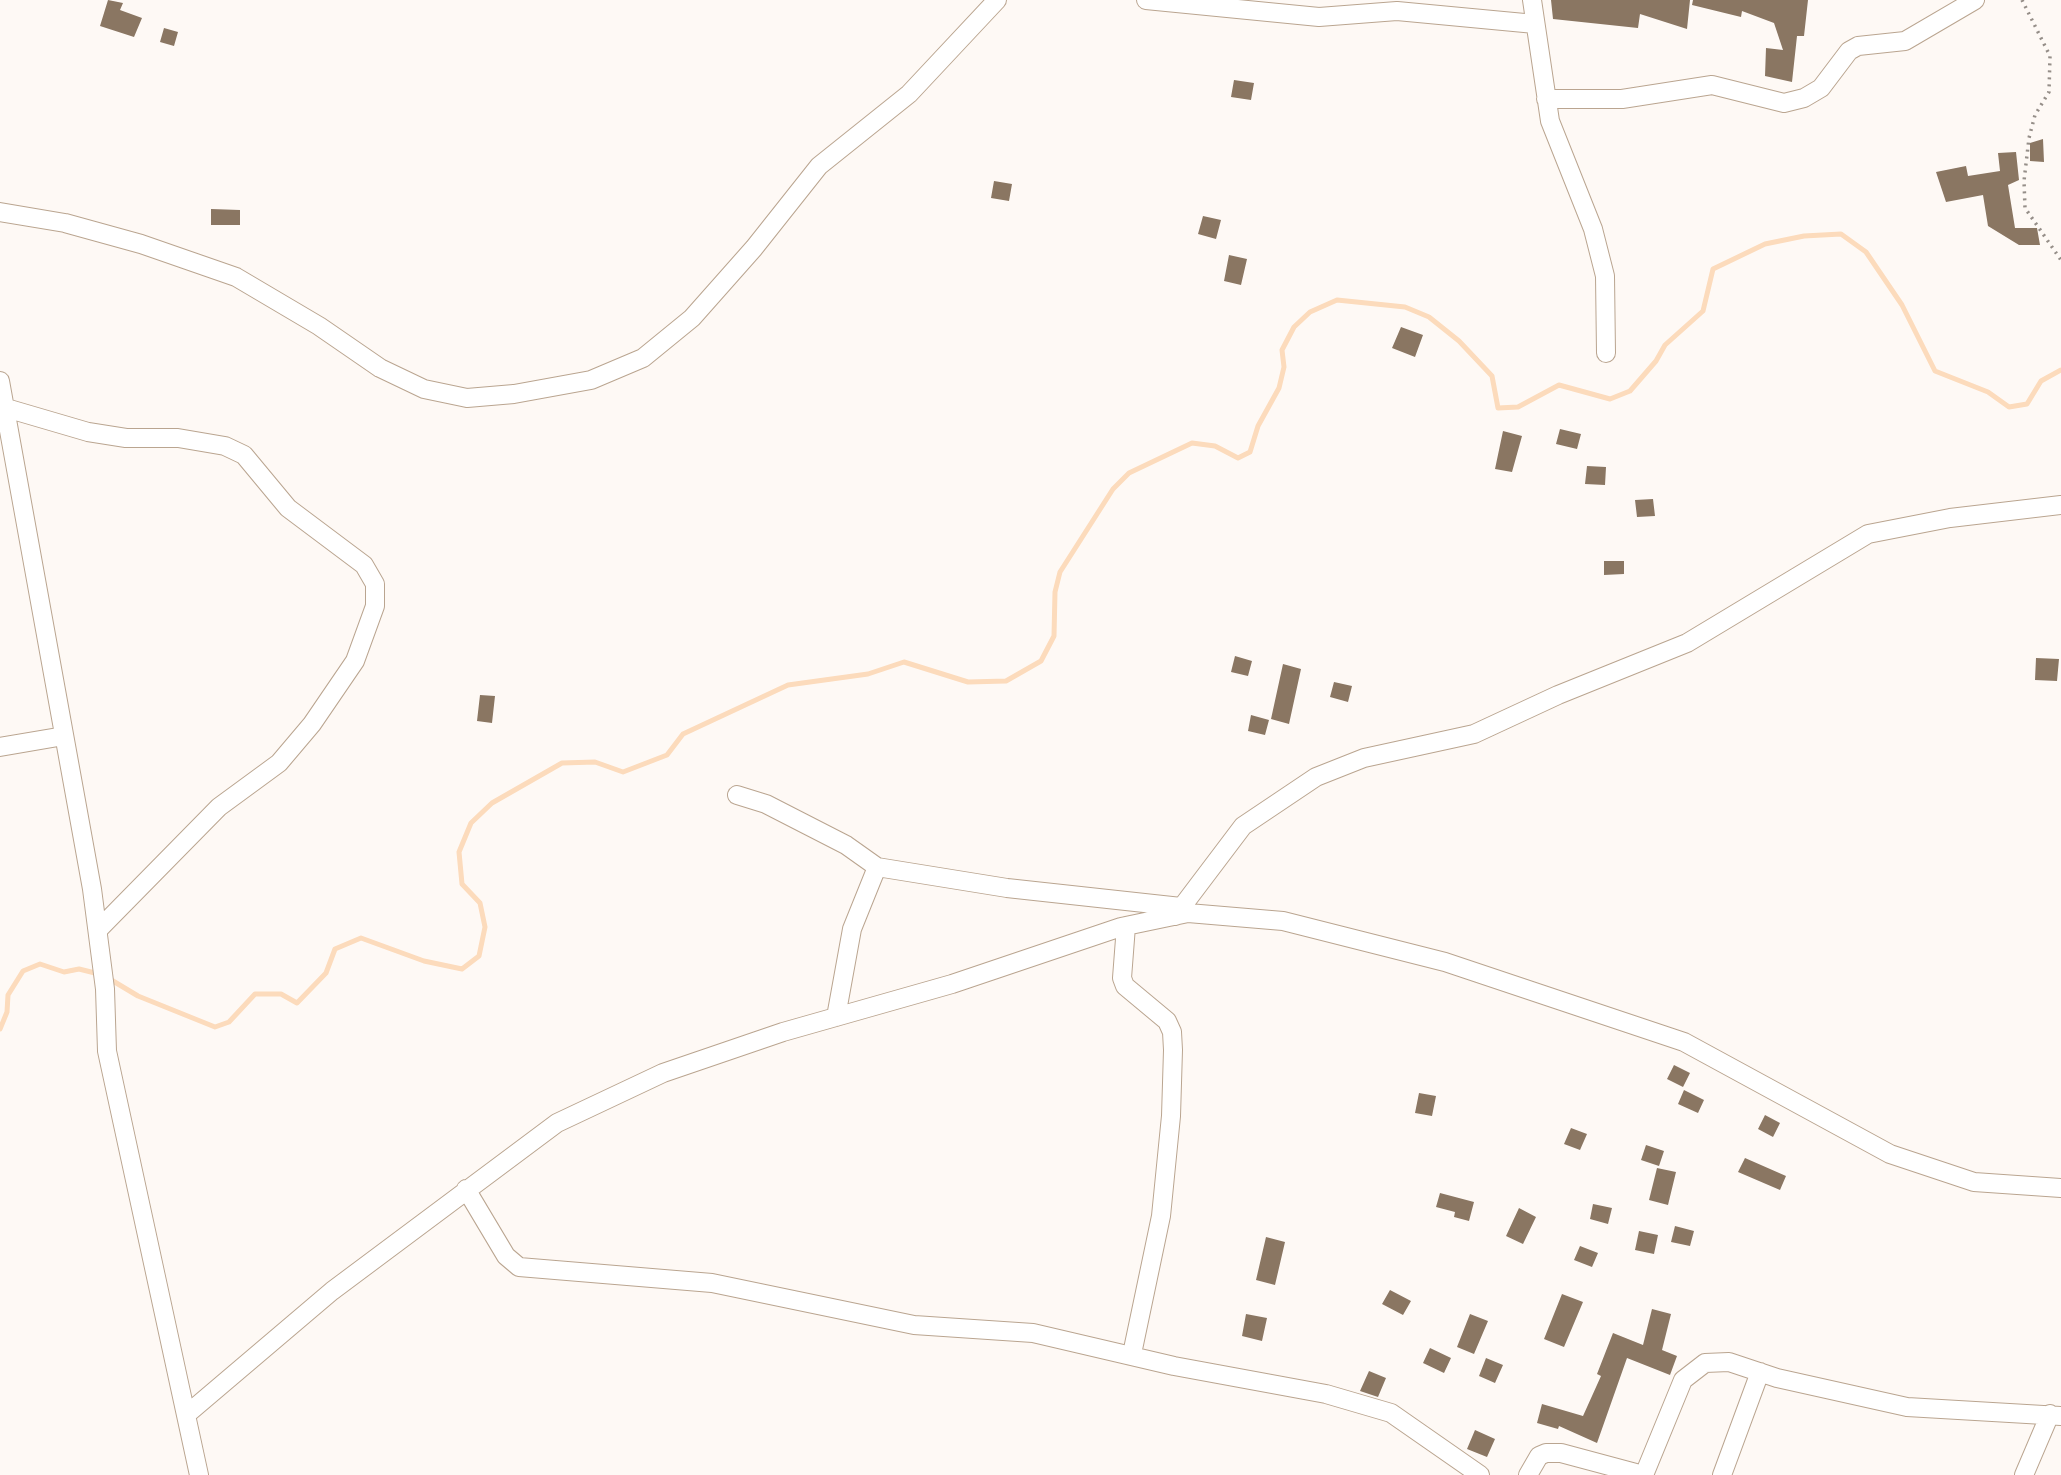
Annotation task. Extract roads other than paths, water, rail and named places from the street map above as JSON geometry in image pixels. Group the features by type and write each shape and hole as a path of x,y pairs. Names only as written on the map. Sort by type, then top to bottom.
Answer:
{"street":[{"path":"0,212 65,223 141,244 236,277 319,326 380,368 424,389 467,398 514,394 591,380 643,358 692,318 754,248 819,166 909,94 998,0"},
{"path":"1146,0 1319,17 1396,11 1535,24"},
{"path":"1532,0 1550,121 1593,229 1605,276 1606,353"},
{"path":"1546,99 1622,99 1712,85 1784,103 1804,98 1821,88 1849,51 1858,46 1905,41 1975,0"},
{"path":"0,380 98,930 107,1051 199,1475"},
{"path":"6,408 88,432 126,438 178,439 225,446 244,455 288,508 364,565 376,584 375,606 355,662 312,724 279,763 219,807 98,930"},
{"path":"187,1415 332,1291 557,1123 663,1073 1178,911 1243,826 1316,777 1364,758 1474,734 1583,685 1688,643 1868,534 1950,518 2061,505"},
{"path":"0,747 64,736"},
{"path":"737,796 766,804 846,845 877,867 1188,913 1283,920 1445,962 1684,1042 1890,1154 1974,1182 2061,1188"},
{"path":"836,1017 852,929 877,867"},
{"path":"1126,926 1122,978 1125,986 1167,1021 1172,1032 1173,1051 1171,1116 1161,1216 1132,1354"},
{"path":"467,1189 506,1256 519,1267 712,1283 914,1325 1033,1333 1132,1354 1174,1366 1357,1401 1391,1413 1480,1475"},
{"path":"1528,1475 1539,1456 1546,1452 1561,1453 1644,1475 1683,1380 1691,1371 1705,1363 1729,1362 1760,1372 1907,1406 1972,1413 2055,1415 2024,1475"},
{"path":"1722,1475 1760,1372"}],"waterway":[{"path":"108,978 138,996 215,1027 229,1022 255,994 281,994 297,1003 326,973 335,949 361,938 424,961 462,969 479,956 485,927 480,903 462,884 459,852 471,823 492,803 562,763 595,762 623,772 667,755 683,734 788,685 868,674 904,662 968,682 1006,681 1041,661 1054,636 1055,592 1060,572 1113,489 1129,473 1192,443 1215,446 1238,458 1250,452 1258,426 1279,388 1284,367 1282,350 1294,327 1310,312 1337,300 1405,307 1429,317 1459,341 1492,376 1498,408 1518,407 1559,385 1610,399 1630,391 1656,361 1665,345 1703,311 1713,269 1765,244 1804,236 1841,234 1866,252 1902,305 1935,371 1988,392 2009,407 2027,404 2041,381 2061,370"},
{"path":"0,1029 7,1012 8,995 23,971 40,964 64,972 79,969 99,974"}]}
